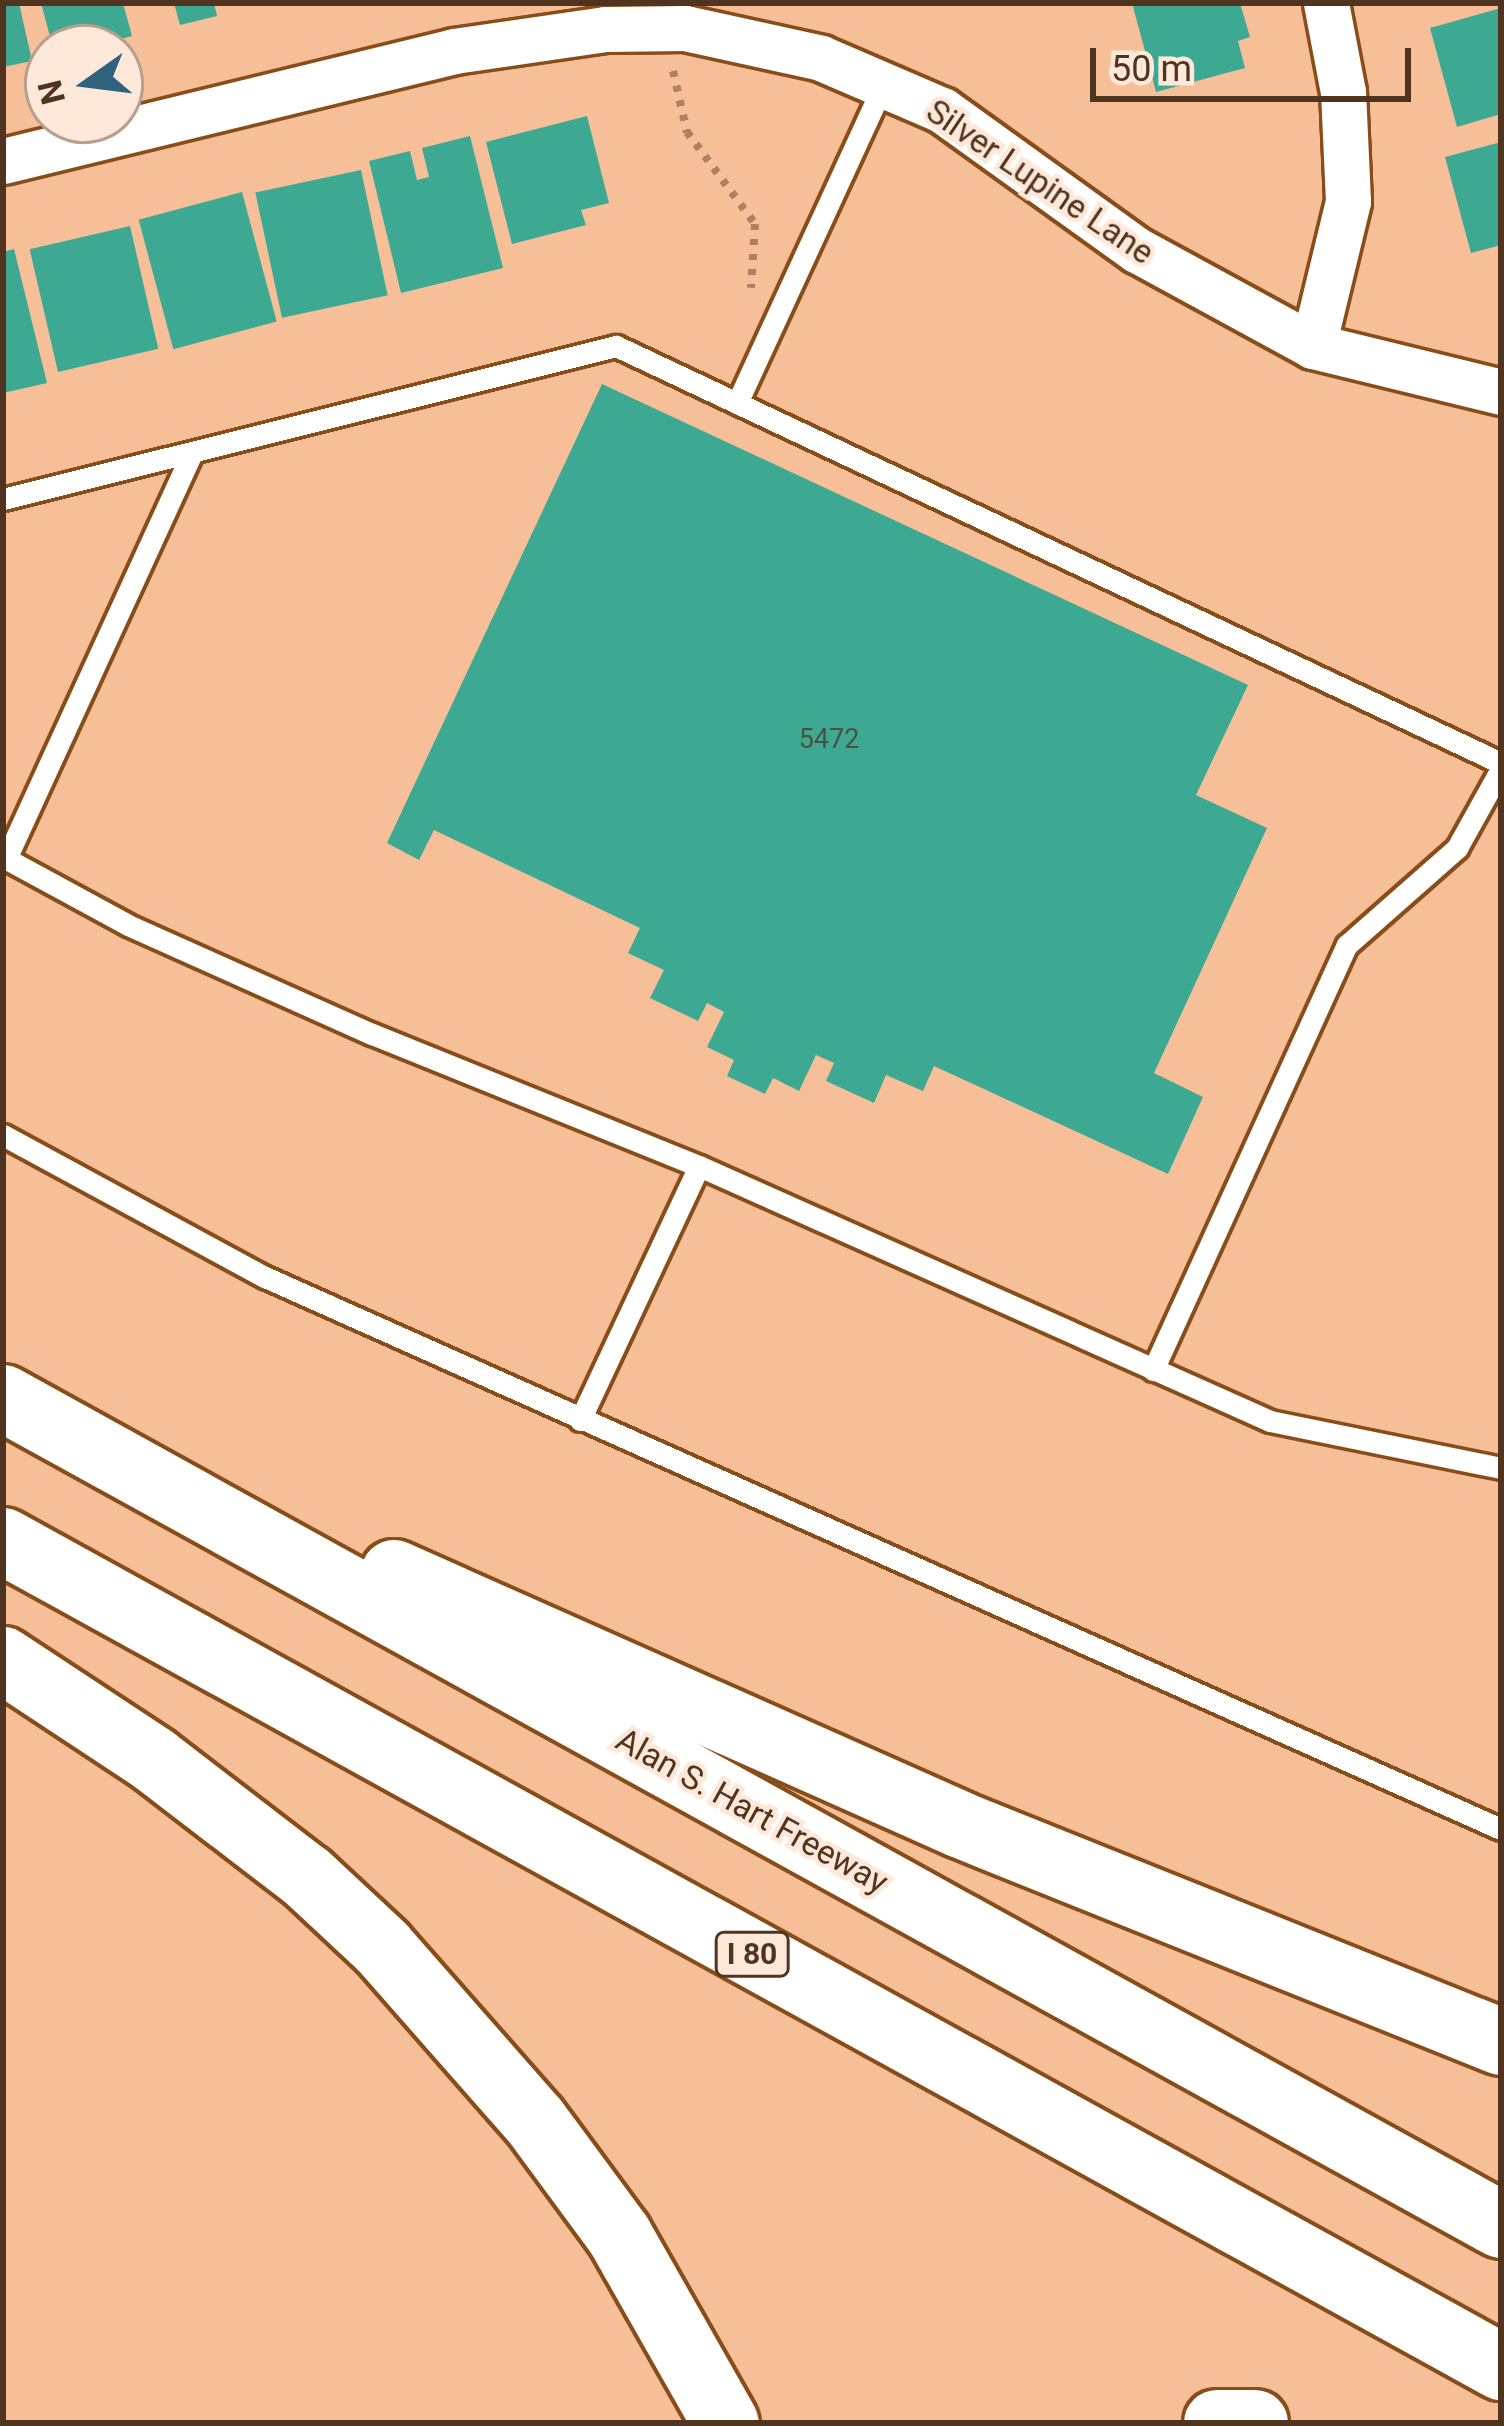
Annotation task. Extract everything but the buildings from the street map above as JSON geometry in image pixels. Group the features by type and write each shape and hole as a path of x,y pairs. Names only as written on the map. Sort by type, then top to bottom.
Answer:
{"highway":[{"name":"Alan S. Hart Freeway","path":"3,1398 1501,2225"},
{"path":"206,1510 429,1585 961,1825 1501,2042"},
{"name":"I 80","path":"3,1541 1501,2367"},
{"path":"3,1660 153,1760 307,1877 382,1947 535,2121 619,2235 726,2423"},
{"path":"1217,2423 1255,2423"}],"street":[{"path":"1313,346 1348,201 1343,92 1326,3"},
{"name":"Silver Lupine Lane","path":"3,161 454,51 681,20 821,58 884,83 1000,148 1137,250 1313,346 1501,392"}],"lane":[{"path":"737,404 884,83"},
{"path":"3,500 616,346 1501,766 1456,848 1347,945 1153,1370"},
{"path":"192,452 5,858 128,925 372,1034 699,1166 1270,1421 1501,1468"},
{"path":"3,1135 265,1277 1501,1829"},
{"path":"580,1420 699,1166"}],"path":[{"path":"681,20 681,117 755,224 759,252 746,300"}]}
